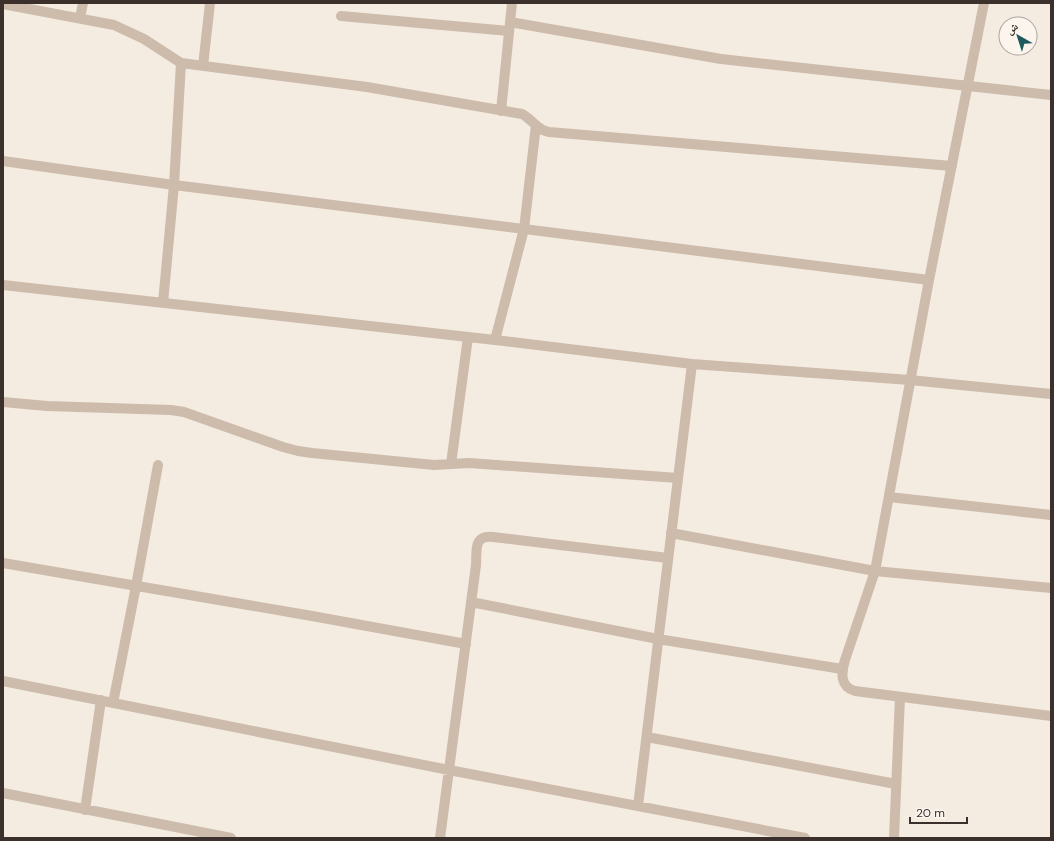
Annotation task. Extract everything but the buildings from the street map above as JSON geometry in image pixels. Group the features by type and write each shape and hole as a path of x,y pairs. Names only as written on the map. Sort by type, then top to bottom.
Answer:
{"street":[{"path":"80,18 83,3"},
{"path":"203,66 210,3"},
{"path":"501,111 512,3"},
{"path":"984,3 929,280 875,572 842,669 842,678 845,686 849,690 1051,716"},
{"path":"3,4 114,25 144,39 181,63 367,87 522,114 528,117 543,131 952,166"},
{"path":"341,16 509,26 721,59 1051,95"},
{"path":"163,303 174,185 181,63"},
{"path":"495,340 524,229 536,125"},
{"path":"3,161 174,185 929,280"},
{"path":"3,285 495,340 692,364 910,380 1051,394"},
{"path":"451,464 468,337"},
{"path":"638,806 692,364"},
{"path":"3,402 47,406 171,410 184,412 298,451 434,465 469,463 678,478"},
{"path":"113,703 158,464"},
{"path":"888,497 1051,515"},
{"path":"672,533 875,572 1051,588"},
{"path":"440,838 476,565 477,543 482,538 488,536 668,558"},
{"path":"3,563 466,644"},
{"path":"471,602 658,638 842,669"},
{"path":"3,681 449,770 805,838"},
{"path":"894,838 900,697"},
{"path":"85,810 100,700"},
{"path":"646,737 896,784"},
{"path":"3,793 231,838"}]}
